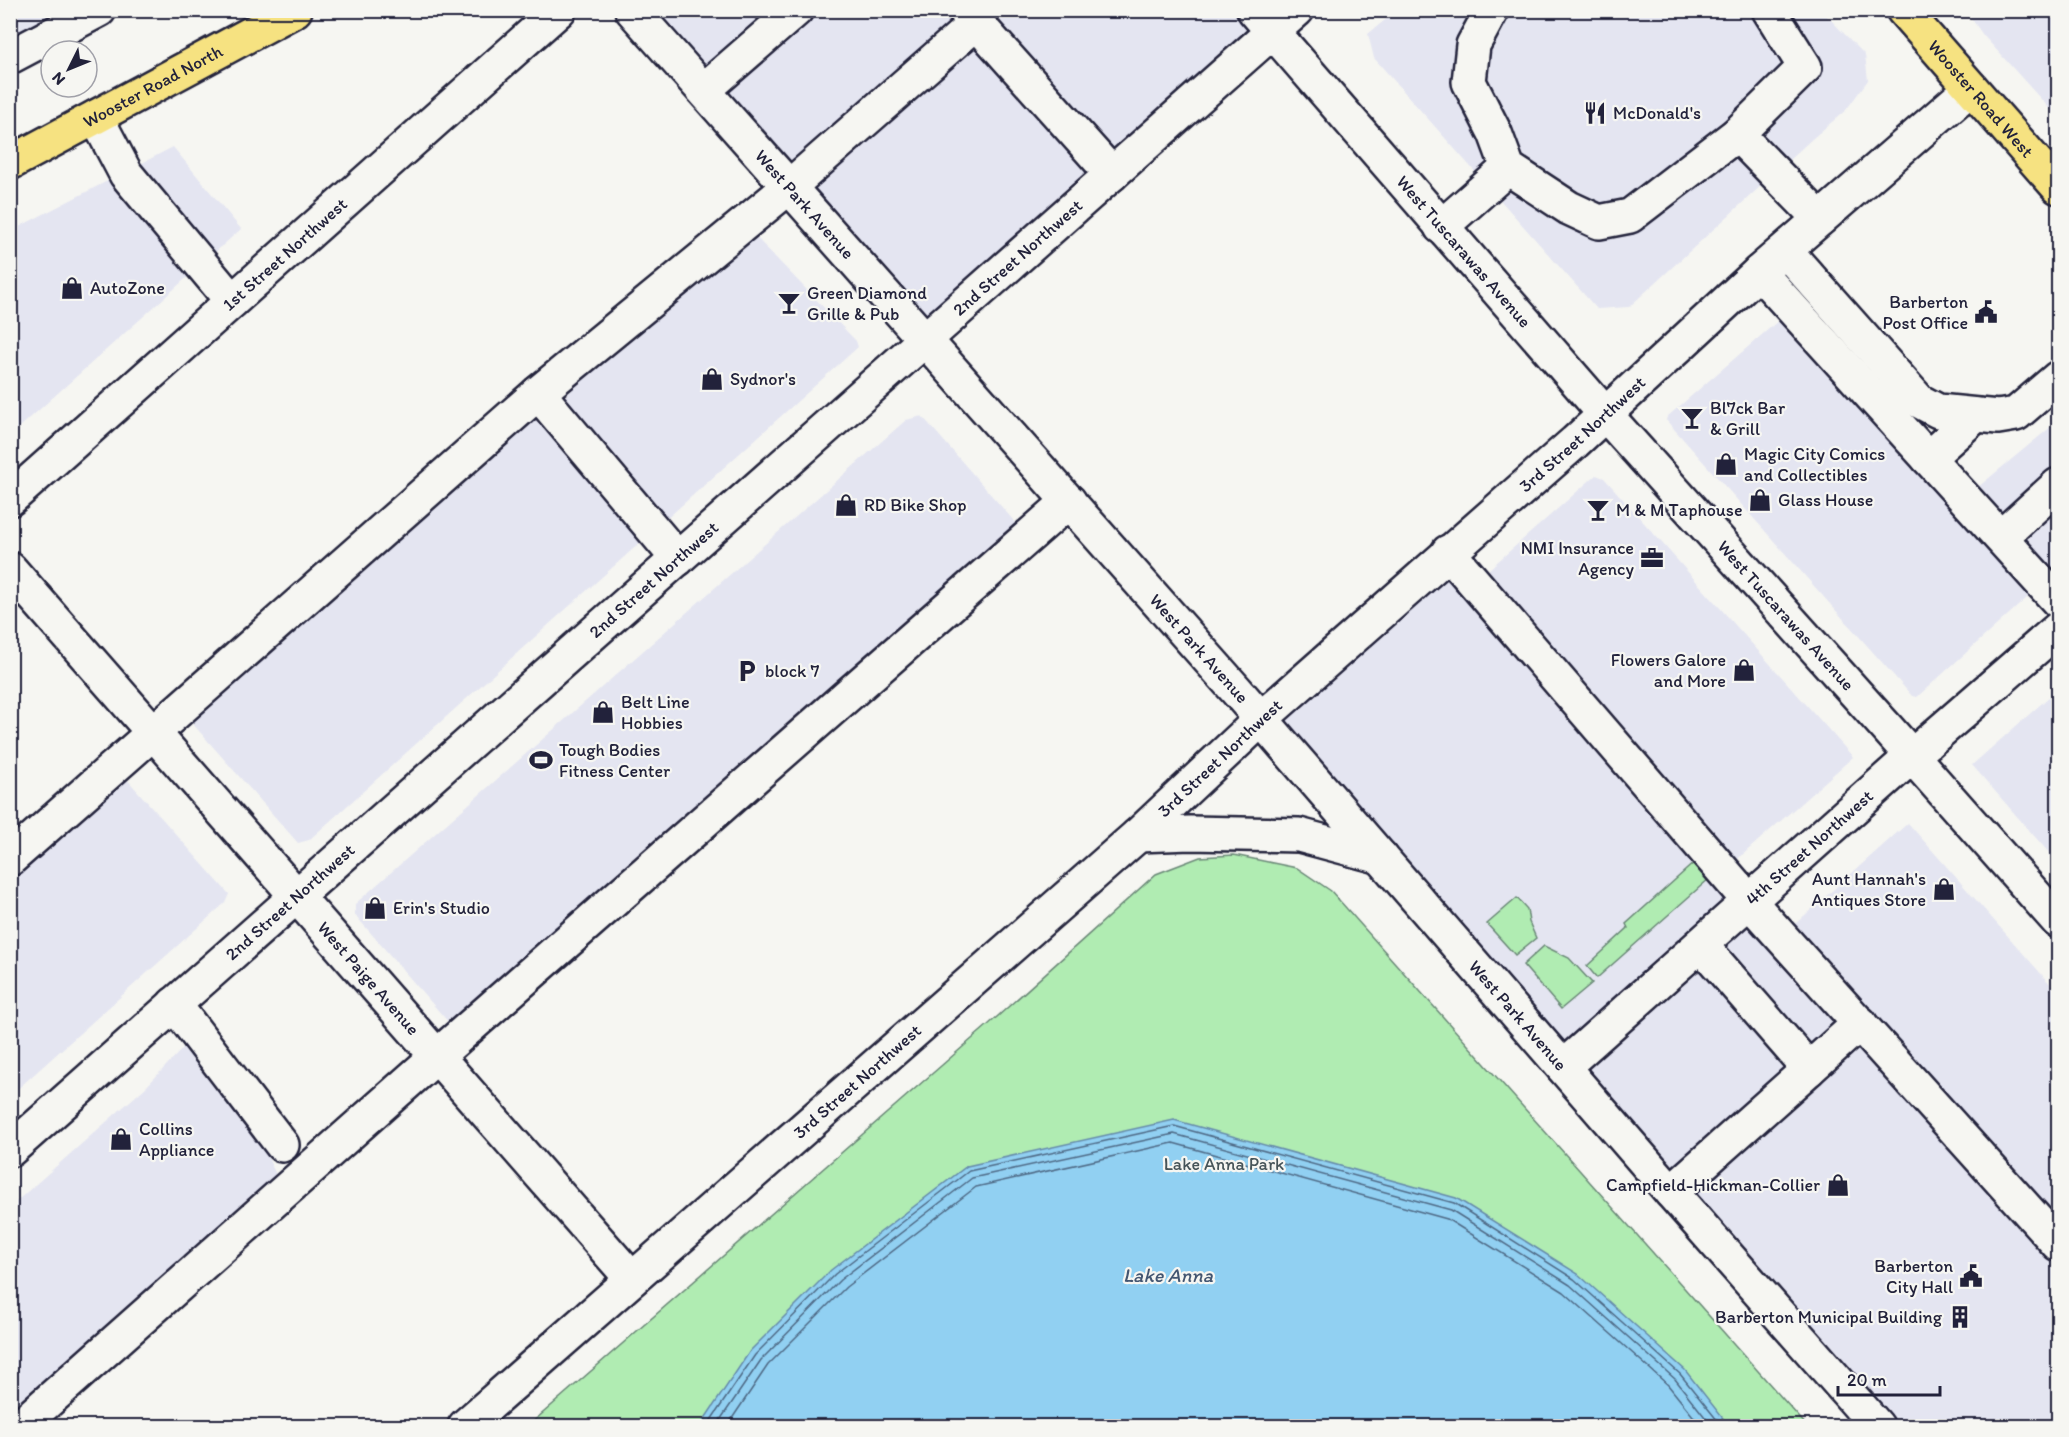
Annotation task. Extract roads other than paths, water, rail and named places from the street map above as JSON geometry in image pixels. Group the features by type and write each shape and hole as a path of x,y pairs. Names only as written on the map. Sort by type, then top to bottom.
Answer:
{"main road":[{"name":"Wooster Road North","path":"10,163 295,10"},
{"name":"Wooster Road West","path":"1903,10 2058,187"}],"street":[{"path":"10,57 99,10"},
{"name":"1st Street Northwest","path":"10,499 559,10"},
{"name":"West Park Avenue","path":"632,10 1262,718 1671,1192 1878,1426"},
{"path":"704,90 796,10"},
{"name":"2nd Street Northwest","path":"10,1150 1112,174 1263,21 1297,10"},
{"path":"1492,10 1473,45 1469,82 1495,133 1508,168 1569,208 1599,222 1630,216 1737,134 1805,67 1769,10"},
{"path":"10,859 538,393 789,187 971,17 1112,174"},
{"name":"West Tuscarawas Avenue","path":"1263,21 1605,414 2058,921"},
{"name":"3rd Street Northwest","path":"465,1426 1138,835 1262,718 1605,414 1760,272 1971,88"},
{"path":"96,117 126,174 232,302"},
{"path":"1737,134 1820,219"},
{"path":"1442,226 1508,168"},
{"path":"1785,250 1919,401 1938,411 1998,417 2016,414 2058,378"},
{"path":"1760,272 2058,602"},
{"path":"538,393 678,559"},
{"path":"1928,458 1977,415"},
{"path":"2001,537 2058,485"},
{"path":"20,1426 436,1056 1069,501"},
{"path":"1448,552 1749,902 2058,1244"},
{"name":"West Paige Avenue","path":"10,569 632,1279"},
{"name":"4th Street Northwest","path":"1563,1067 2058,629"},
{"path":"1138,835 1190,833 1299,835 1381,856"},
{"path":"1701,945 1809,1069"},
{"path":"174,1004 282,1145"},
{"path":"1671,1192 1860,1023"}],"water":[{"name":"Lake Anna","path":"1174,1120 1456,1198 1578,1274 1685,1370 1729,1426 700,1426 750,1351 831,1270 967,1166"}],"place":[{"name":"McDonald's","path":"1595,113"},
{"name":"AutoZone","path":"72,288"},
{"name":"Green Diamond Grille & Pub","path":"789,303"},
{"name":"Barberton Post Office","path":"1986,312"},
{"name":"Sydnor's","path":"712,379"},
{"name":"Bl7ck Bar & Grill","path":"1692,418"},
{"name":"Magic City Comics and Collectibles","path":"1726,464"},
{"name":"Glass House","path":"1760,500"},
{"name":"RD Bike Shop","path":"846,505"},
{"name":"M & M Taphouse","path":"1598,510"},
{"name":"NMI Insurance Agency","path":"1652,558"},
{"name":"Flowers Galore and More","path":"1744,670"},
{"name":"block 7","path":"747,671"},
{"name":"Belt Line Hobbies","path":"603,712"},
{"name":"Tough Bodies Fitness Center","path":"541,760"},
{"name":"Aunt Hannah's Antiques Store","path":"1944,889"},
{"name":"Erin's Studio","path":"375,908"},
{"name":"Collins Appliance","path":"121,1139"},
{"name":"Campfield-Hickman-Collier","path":"1838,1185"},
{"name":"Barberton City Hall","path":"1971,1276"},
{"name":"Barberton Municipal Building","path":"1960,1317"}],"park label":[{"name":"Lake Anna Park","path":"1224,1164"}]}
